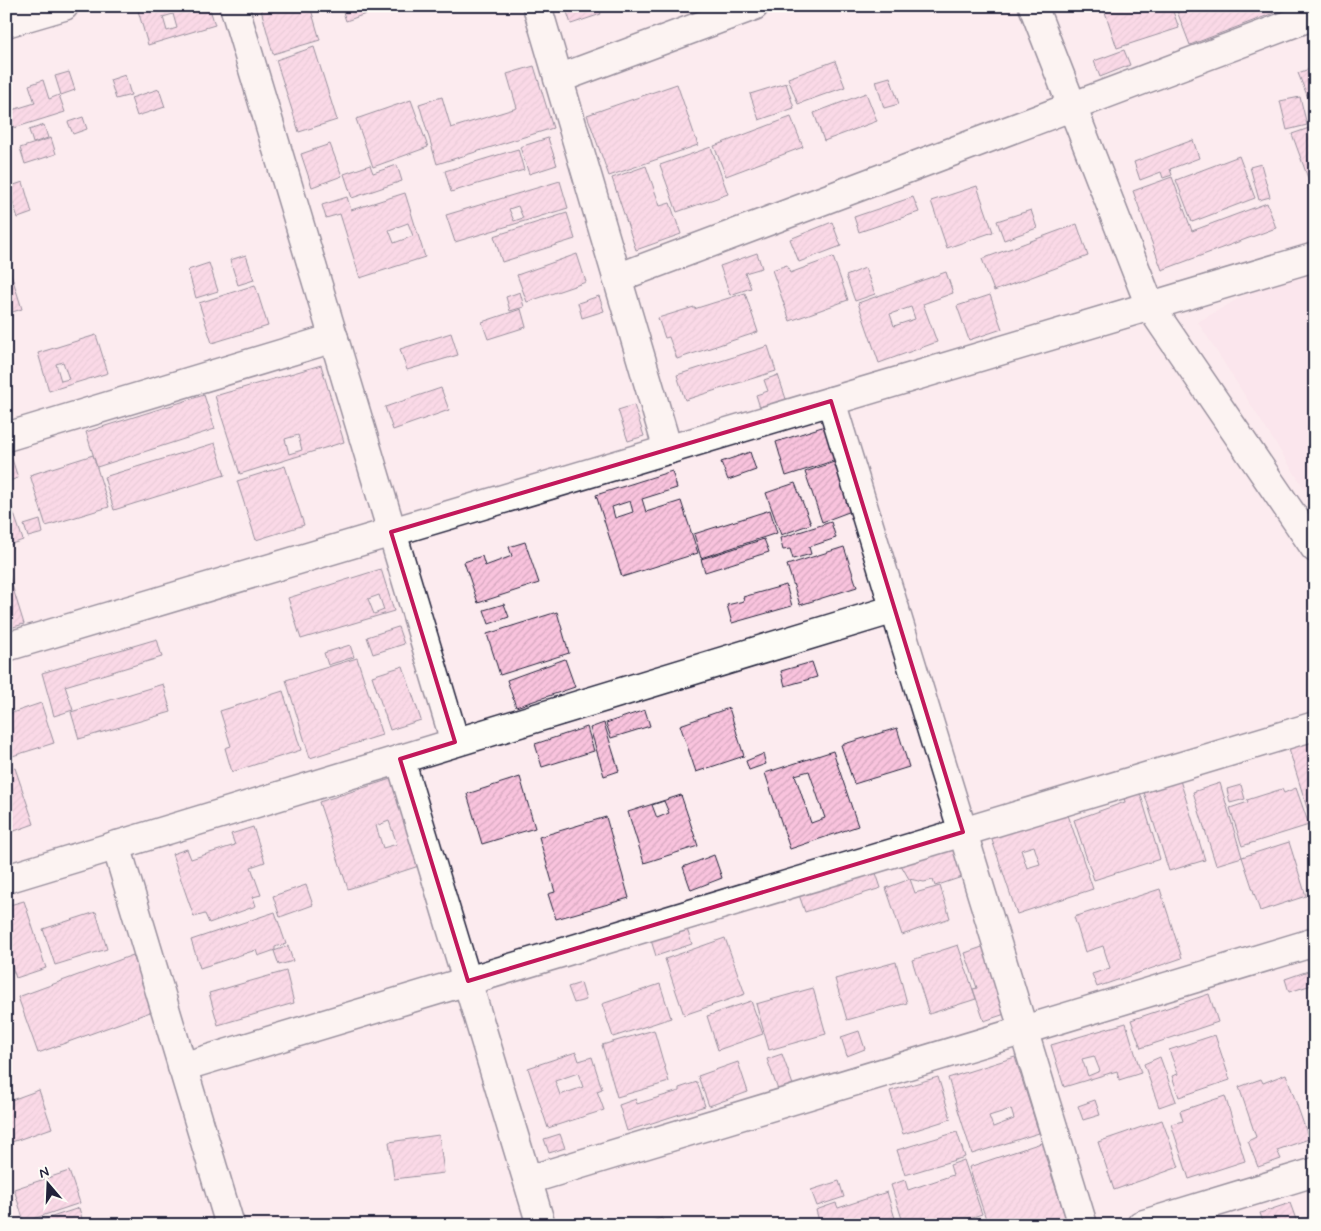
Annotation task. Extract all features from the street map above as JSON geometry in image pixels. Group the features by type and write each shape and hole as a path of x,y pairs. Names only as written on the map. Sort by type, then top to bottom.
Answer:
{"street":[{"path":"6,24 64,6"},
{"path":"234,6 455,742"},
{"path":"537,6 668,450"},
{"path":"558,79 754,6"},
{"path":"1033,6 1150,306 1315,548"},
{"path":"617,278 1315,15"},
{"path":"6,647 1315,257"},
{"path":"6,437 334,338"},
{"path":"831,401 1083,1225"},
{"path":"6,879 894,609"},
{"path":"182,1067 1315,726"},
{"path":"400,759 541,1225"},
{"path":"116,845 230,1225"},
{"path":"528,1180 1315,942"},
{"path":"1141,1225 1315,1172"}],"highlighted area":[{"path":"831,401 963,832 468,981 400,759 455,742 391,532"}],"shaded area":[{"path":"1315,258 1315,505 1198,322 1304,261"}],"building":[{"path":"209,6 215,25 148,45 137,7","holes":["173,14 177,28 167,31 163,17"]},
{"path":"260,6 310,6 320,40 273,54"},
{"path":"341,6 384,6 385,7 346,21"},
{"path":"565,6 598,6 601,14 571,24"},
{"path":"1103,6 1171,6 1179,28 1117,48"},
{"path":"1175,6 1206,6 1206,8 1286,6 1287,8 1190,45"},
{"path":"314,47 337,120 299,132 276,60"},
{"path":"1124,50 1130,65 1100,77 1094,61"},
{"path":"835,61 845,87 798,104 788,78"},
{"path":"534,66 553,128 437,164 419,104 442,97 451,128 517,108 507,74"},
{"path":"1315,67 1315,115 1298,73"},
{"path":"69,72 75,90 61,95 55,76"},
{"path":"125,75 131,95 116,99 110,80"},
{"path":"890,77 899,104 884,108 876,81"},
{"path":"43,80 49,99 59,95 65,112 14,128 9,111 35,103 29,85"},
{"path":"786,83 794,108 759,120 750,94"},
{"path":"677,84 698,145 609,176 587,115"},
{"path":"159,89 165,107 137,116 131,98"},
{"path":"866,93 877,121 824,141 814,113"},
{"path":"1300,97 1307,125 1287,130 1280,101"},
{"path":"411,100 428,147 373,167 356,119"},
{"path":"83,117 87,129 73,134 68,122"},
{"path":"791,117 803,147 726,176 714,146"},
{"path":"44,125 48,138 33,143 29,130"},
{"path":"1315,126 1315,188 1312,189 1292,134"},
{"path":"51,138 56,154 25,164 20,148"},
{"path":"548,138 557,165 529,174 520,147"},
{"path":"1193,140 1199,158 1170,169 1172,175 1163,178 1161,172 1140,180 1134,162"},
{"path":"330,144 342,176 312,187 301,154"},
{"path":"711,147 728,194 677,212 660,165"},
{"path":"518,149 524,170 451,192 445,171"},
{"path":"1239,156 1255,198 1192,222 1176,180"},
{"path":"1261,164 1270,197 1259,200 1250,167"},
{"path":"370,165 373,173 397,165 402,181 352,198 344,174"},
{"path":"646,166 660,206 670,203 681,234 636,250 612,178"},
{"path":"1172,177 1192,231 1267,203 1276,228 1162,270 1133,191"},
{"path":"560,181 568,208 455,242 446,215","holes":["518,206 523,218 514,221 509,209"]},
{"path":"23,182 32,213 18,218 8,187"},
{"path":"977,186 993,232 947,248 931,201"},
{"path":"405,193 425,257 360,278 340,214 326,218 322,205 347,197 351,210","holes":["408,223 413,236 394,243 389,230"]},
{"path":"913,197 919,212 859,232 854,217"},
{"path":"1031,210 1037,228 1004,240 997,221"},
{"path":"567,213 575,239 502,262 494,236"},
{"path":"832,222 841,246 799,262 790,239"},
{"path":"1077,224 1088,256 994,291 982,259"},
{"path":"757,253 762,268 745,273 751,288 730,295 720,266"},
{"path":"577,254 586,282 527,302 517,275"},
{"path":"246,255 254,280 238,285 230,260"},
{"path":"833,257 848,300 790,321 772,270 787,265 790,273"},
{"path":"6,258 22,309 6,314"},
{"path":"209,263 218,291 196,298 188,270"},
{"path":"865,268 875,294 855,301 846,276"},
{"path":"946,272 953,293 923,304 937,342 879,363 858,303","holes":["911,307 915,319 894,326 890,314"]},
{"path":"255,285 268,326 212,343 199,303"},
{"path":"520,292 524,307 510,311 506,297"},
{"path":"745,293 758,332 677,359 669,337 665,338 658,318"},
{"path":"990,295 1002,329 969,340 957,306"},
{"path":"599,296 604,311 582,318 578,303"},
{"path":"521,309 526,327 488,339 482,322"},
{"path":"451,333 458,355 407,370 400,349"},
{"path":"96,335 108,373 49,391 38,353","holes":["63,362 69,379 61,381 56,364"]},
{"path":"768,346 776,371 685,400 677,375"},
{"path":"321,365 344,442 240,474 215,396","holes":["298,435 302,450 289,454 285,439"]},
{"path":"778,375 789,408 763,417 756,395 768,391 764,380"},
{"path":"441,388 449,410 393,430 385,407"},
{"path":"204,395 215,429 97,467 86,432"},
{"path":"634,405 644,436 628,441 618,410"},
{"path":"828,425 839,459 786,476 776,442"},
{"path":"215,443 225,475 114,510 104,477"},
{"path":"750,452 756,470 728,480 721,462"},
{"path":"93,455 109,507 46,526 30,475"},
{"path":"11,456 18,478 6,482 6,458"},
{"path":"837,461 854,510 822,522 805,472"},
{"path":"285,466 304,525 256,540 237,481"},
{"path":"672,471 677,488 642,499 646,512 681,501 698,553 622,577 596,495","holes":["630,501 633,512 615,518 612,507"]},
{"path":"795,483 811,524 781,535 766,493"},
{"path":"6,491 23,540 6,546"},
{"path":"770,510 777,533 701,558 694,534"},
{"path":"40,520 43,533 28,537 24,525"},
{"path":"831,522 836,538 809,547 811,554 793,559 790,549 783,550 780,538"},
{"path":"764,539 769,552 705,572 701,559"},
{"path":"525,542 539,583 478,603 464,562 482,556 485,566 512,556 509,547"},
{"path":"844,547 857,587 800,605 787,565"},
{"path":"6,566 24,624 6,629"},
{"path":"381,569 394,611 301,639 288,598","holes":["379,595 384,610 374,614 368,599"]},
{"path":"786,585 792,606 732,623 727,605 744,601 743,597"},
{"path":"504,604 509,617 489,624 484,610"},
{"path":"557,612 569,653 500,675 487,634"},
{"path":"398,627 404,644 373,654 367,637"},
{"path":"157,639 162,657 65,686 73,710 54,716 42,673"},
{"path":"350,645 354,657 328,665 324,653"},
{"path":"357,658 382,735 310,758 286,680"},
{"path":"565,659 575,687 516,707 507,680"},
{"path":"812,662 817,677 785,686 781,671"},
{"path":"403,666 421,720 390,730 372,676"},
{"path":"163,684 171,712 79,739 71,712"},
{"path":"283,691 301,750 232,772 225,748 231,746 220,711"},
{"path":"41,703 54,743 6,758 6,715"},
{"path":"729,708 744,756 696,772 680,725"},
{"path":"645,710 650,726 611,738 606,723"},
{"path":"604,723 619,771 604,776 590,728"},
{"path":"587,727 594,751 542,767 535,744"},
{"path":"897,728 909,767 854,784 841,745"},
{"path":"1315,738 1315,823 1312,824 1288,746"},
{"path":"833,751 858,826 790,849 765,773","holes":["809,771 825,818 811,823 795,775"]},
{"path":"763,754 766,764 749,770 746,761"},
{"path":"15,768 34,824 6,834 6,771"},
{"path":"397,777 425,864 348,889 319,802","holes":["389,821 397,844 383,848 376,826"]},
{"path":"520,777 535,828 482,844 467,794"},
{"path":"1179,777 1205,860 1169,871 1143,789"},
{"path":"1220,783 1242,857 1216,865 1193,792"},
{"path":"1241,785 1245,799 1230,803 1227,789"},
{"path":"1296,788 1309,825 1242,846 1230,808 1248,802 1247,800 1282,789 1284,793"},
{"path":"1139,789 1160,859 1094,880 1074,820 1125,802 1123,794"},
{"path":"681,795 698,846 644,863 628,812","holes":["664,801 669,813 657,818 652,805"]},
{"path":"1066,809 1093,889 1017,914 990,834","holes":["1034,846 1040,864 1027,868 1021,850"]},
{"path":"606,817 629,898 556,919 548,894 555,892 539,837"},
{"path":"253,827 265,862 251,867 261,895 253,897 256,906 209,923 205,914 194,917 172,854 187,849 191,859 235,845 231,834"},
{"path":"1289,842 1306,896 1260,911 1242,857"},
{"path":"964,844 974,873 935,886 933,880 924,882 909,879 901,865"},
{"path":"714,855 722,878 691,890 683,867"},
{"path":"874,867 881,888 805,912 798,892"},
{"path":"910,879 915,893 940,886 950,918 902,935 886,888"},
{"path":"306,885 313,905 280,917 273,896"},
{"path":"1160,889 1182,958 1097,987 1092,974 1110,968 1103,946 1085,952 1074,917"},
{"path":"24,901 46,968 16,978 6,950 6,906"},
{"path":"96,912 107,949 55,965 43,929"},
{"path":"275,912 286,944 275,947 275,950 258,956 256,950 200,968 191,940"},
{"path":"686,926 692,944 656,956 650,937"},
{"path":"725,938 745,994 684,1015 665,959"},
{"path":"958,945 976,999 929,1014 912,960"},
{"path":"288,946 293,961 279,965 274,951"},
{"path":"985,946 1008,1013 984,1021 973,989 977,988 965,953"},
{"path":"133,955 153,1011 38,1053 18,997"},
{"path":"896,962 907,1003 847,1020 835,979"},
{"path":"1311,970 1315,984 1289,992 1285,979"},
{"path":"286,971 294,1003 218,1025 209,993"},
{"path":"581,983 586,1000 574,1003 568,987"},
{"path":"660,984 671,1018 613,1037 602,1004"},
{"path":"813,988 826,1034 769,1050 756,1004"},
{"path":"1209,994 1218,1022 1141,1048 1131,1020"},
{"path":"751,1001 763,1034 718,1050 707,1016"},
{"path":"1126,1023 1141,1073 1119,1080 1117,1071 1064,1087 1051,1045","holes":["1094,1056 1100,1071 1088,1076 1082,1059"]},
{"path":"654,1030 669,1082 617,1097 602,1045"},
{"path":"859,1031 865,1049 847,1056 841,1037"},
{"path":"1215,1035 1230,1080 1179,1097 1172,1076 1178,1074 1169,1050"},
{"path":"576,1052 579,1061 592,1057 602,1089 597,1091 604,1110 548,1128 528,1068","holes":["578,1073 583,1087 560,1095 555,1081"]},
{"path":"782,1054 793,1085 778,1090 767,1059"},
{"path":"1015,1057 1039,1133 972,1154 948,1078","holes":["1011,1109 1014,1119 993,1127 989,1116"]},
{"path":"1160,1057 1176,1101 1159,1107 1144,1064"},
{"path":"738,1062 748,1092 709,1106 698,1076"},
{"path":"1286,1074 1309,1139 1277,1150 1281,1159 1258,1167 1248,1141 1256,1137 1239,1087 1261,1079 1263,1083"},
{"path":"938,1077 951,1119 903,1134 890,1091"},
{"path":"697,1082 705,1106 627,1131 619,1105 636,1099 637,1104 679,1091 679,1088"},
{"path":"39,1090 52,1128 6,1144 6,1102"},
{"path":"1225,1096 1245,1161 1189,1179 1171,1124 1183,1121 1180,1111"},
{"path":"1095,1100 1100,1115 1083,1120 1078,1106"},
{"path":"1162,1120 1179,1167 1114,1190 1098,1142"},
{"path":"957,1132 965,1157 905,1175 897,1150"},
{"path":"560,1134 565,1148 549,1153 544,1139"},
{"path":"439,1135 444,1173 394,1179 389,1142"},
{"path":"1041,1143 1066,1219 1048,1225 988,1225 969,1167"},
{"path":"964,1160 982,1214 949,1225 918,1225 917,1221 904,1225 891,1185 905,1180 908,1190 953,1175 950,1165"},
{"path":"69,1171 80,1203 24,1222 14,1189"},
{"path":"839,1181 844,1197 817,1206 811,1190"},
{"path":"887,1192 897,1225 820,1225 816,1210 836,1203 838,1208"},
{"path":"1290,1203 1298,1225 1264,1225 1260,1213"},
{"path":"79,1208 83,1222 74,1225 39,1225 37,1222"},
{"path":"662,1218 665,1225 639,1225"}]}
